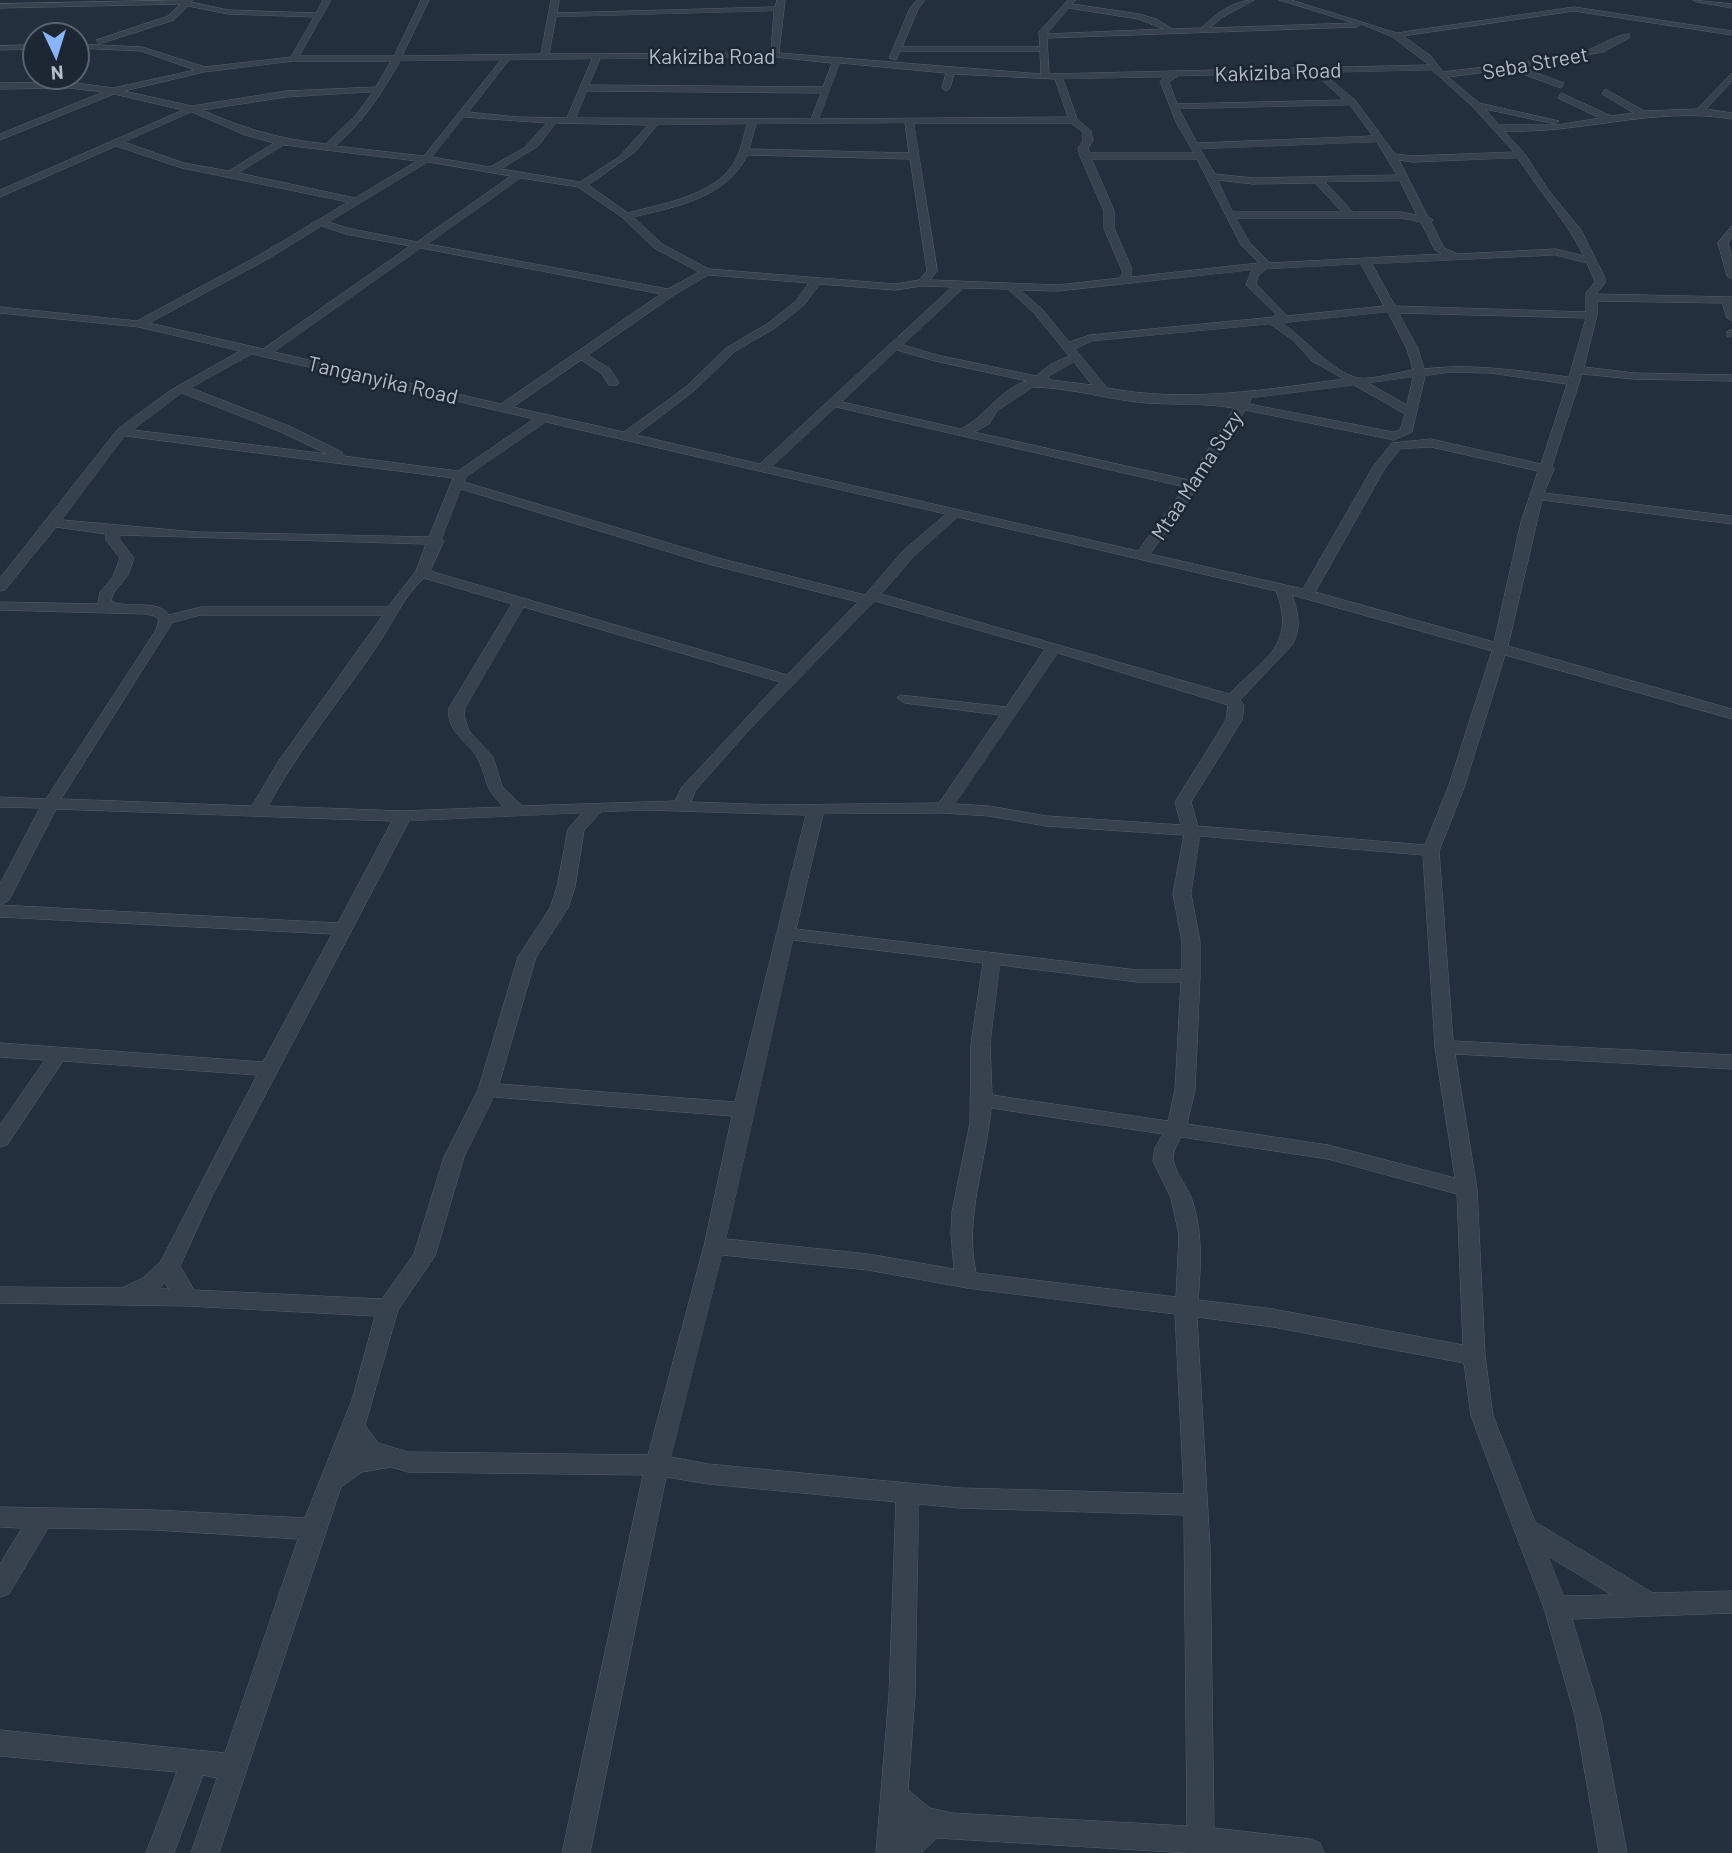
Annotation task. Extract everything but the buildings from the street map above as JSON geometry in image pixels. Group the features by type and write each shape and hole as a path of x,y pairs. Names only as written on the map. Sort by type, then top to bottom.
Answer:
{"street":[{"path":"294,59 304,26 317,15 327,0"},
{"path":"327,148 351,128 380,89 425,0"},
{"path":"545,56 553,0"},
{"path":"672,11 690,0"},
{"path":"775,55 779,34 777,9 782,0"},
{"path":"890,65 914,8 921,0"},
{"path":"1201,32 1218,16 1250,0"},
{"path":"1283,0 1371,25 1413,45 1475,104 1521,155 1545,193 1576,230 1600,278 1548,469 1528,522 1500,648 1457,785 1431,851 1444,1047 1467,1189 1474,1356 1482,1416 1556,1608 1588,1716 1613,1853"},
{"path":"1697,0 1732,6"},
{"path":"0,6 184,2 216,11 263,15 317,15"},
{"path":"91,45 171,18 184,2"},
{"path":"1045,76 1043,32 1070,3 1146,19 1166,25 1172,33"},
{"path":"551,15 777,9"},
{"path":"1396,35 1574,9 1732,33"},
{"path":"263,15 276,21 304,26"},
{"path":"1044,36 1371,25"},
{"name":"Seba Street","path":"1438,71 1510,66 1592,52 1626,36"},
{"path":"0,48 21,47"},
{"path":"91,48 142,49 204,70"},
{"path":"898,49 1043,49"},
{"path":"570,121 598,55"},
{"name":"Kakiziba Road","path":"0,137 113,90 204,70 294,59 775,55 951,71 1058,77 1438,71"},
{"path":"139,324 322,223 426,159 507,57"},
{"path":"814,121 838,59"},
{"path":"1510,66 1561,85"},
{"path":"946,88 951,71"},
{"path":"1140,75 1164,81 1176,74"},
{"path":"1700,111 1732,76"},
{"path":"1058,77 1073,120 1087,131 1088,141 1083,148 1109,211 1110,228 1128,273 1123,282"},
{"path":"1325,78 1352,102 1392,156 1427,220 1438,254"},
{"path":"1164,81 1174,107 1212,176 1229,215 1246,245 1265,266"},
{"path":"0,86 69,85 113,90 192,109 248,133 282,142 426,159 581,185 626,216 658,246 707,272 882,287 922,283 1012,288 1123,282 1265,266 1438,254 1458,257 1556,252 1589,260"},
{"path":"586,88 825,90"},
{"path":"0,194 192,109 258,97 380,89"},
{"path":"1605,92 1643,114"},
{"path":"1561,96 1611,120"},
{"path":"1174,107 1352,102"},
{"path":"1475,104 1572,124"},
{"path":"1498,128 1524,130 1643,114 1700,111 1732,117"},
{"path":"464,114 553,121 653,122 1073,120"},
{"path":"493,169 531,148 544,136 553,121"},
{"path":"581,185 618,163 644,139 653,122"},
{"path":"626,216 699,194 733,170 752,122"},
{"path":"909,122 932,271 922,283"},
{"path":"1196,146 1377,139"},
{"path":"231,174 282,142"},
{"path":"117,143 182,165 358,201"},
{"path":"742,152 913,156"},
{"path":"1392,156 1412,159 1521,155"},
{"path":"1085,156 1201,156"},
{"path":"267,352 375,273 419,246 519,175"},
{"path":"1212,176 1233,180 1405,178"},
{"path":"1318,180 1350,215"},
{"path":"1229,215 1411,215 1427,220"},
{"path":"322,223 419,246 670,293"},
{"path":"1732,229 1723,243 1732,276"},
{"path":"1211,400 1394,436 1406,432 1419,371 1409,340 1389,309 1365,261"},
{"path":"1265,266 1253,275 1251,285 1281,313 1282,316 1274,322"},
{"path":"1126,267 1158,278"},
{"path":"503,408 670,293 707,272"},
{"path":"626,437 690,389 730,350 771,326 800,303 816,282"},
{"path":"763,468 961,285"},
{"path":"1012,288 1024,295 1102,390"},
{"path":"1594,293 1729,300 1732,318"},
{"path":"1044,381 1042,376 1071,354 1076,342 1090,338 1389,309 1592,315"},
{"name":"Tanganyika Road","path":"0,310 139,324 1282,588 1732,714"},
{"path":"1274,322 1297,338 1316,359 1410,412"},
{"path":"1054,332 1090,338"},
{"path":"895,346 935,358 1044,381 1145,398 1211,400 1419,371 1490,370 1573,375 1732,378"},
{"path":"0,587 122,432 160,402 252,349"},
{"path":"581,355 606,371 613,383"},
{"path":"962,433 985,421 999,402 1022,386 1044,381"},
{"path":"183,389 285,429 354,462"},
{"name":"Mtaa Mama Suzy","path":"1141,556 1193,485 1240,407 1251,394"},
{"path":"832,403 1193,485"},
{"path":"257,811 274,777 401,593 422,573 437,541 458,480 544,418"},
{"path":"122,432 354,462 458,480 717,562 870,598 1151,674 1232,700 1238,712 1183,802 1191,831 1191,856 1185,872 1182,894 1191,942 1185,1090 1163,1161 1181,1198 1189,1235 1190,1272 1186,1308 1195,1506 1202,1840"},
{"path":"1307,594 1379,467 1396,446 1431,443 1548,469"},
{"path":"1539,496 1732,520"},
{"path":"682,805 688,790 789,680 870,598 908,554 955,513"},
{"path":"53,523 113,531 437,541"},
{"path":"113,531 113,540 127,558 120,577 107,588 104,595 104,603 115,609"},
{"path":"422,573 789,680"},
{"path":"1232,700 1287,642 1293,631 1290,607 1282,588"},
{"path":"519,812 494,788 485,757 462,732 456,716 457,708 521,601"},
{"path":"0,606 160,612 166,620"},
{"path":"166,620 201,611 391,611"},
{"path":"0,900 51,803 163,631 166,620"},
{"path":"944,808 1053,649"},
{"path":"905,698 1010,712"},
{"path":"0,802 403,816 682,805 775,810 944,808 989,811 1046,821 1431,851"},
{"path":"576,1853 657,1465 714,1246 743,1110 816,808"},
{"path":"205,1853 236,1768 313,1530 334,1482 378,1351 388,1308 424,1256 454,1157 488,1090 527,957 559,908 566,887 576,828 595,809"},
{"path":"118,1296 151,1284 169,1266 403,816"},
{"path":"0,911 342,929"},
{"path":"786,933 992,961 1137,976 1191,976"},
{"path":"967,1280 961,1261 960,1221 982,1100 980,1060 983,1009 992,961"},
{"path":"1444,1047 1732,1062"},
{"path":"0,1050 270,1069"},
{"path":"0,1140 59,1053"},
{"path":"488,1090 743,1110"},
{"path":"982,1100 1328,1152 1467,1189"},
{"path":"714,1246 868,1262 967,1280 1340,1329 1474,1356"},
{"path":"169,1266 173,1278 188,1298"},
{"path":"0,1295 188,1298 388,1308"},
{"path":"352,1425 370,1451 388,1458 431,1464 657,1465 708,1474 1023,1501 1195,1506"},
{"path":"334,1482 356,1463 388,1458"},
{"path":"890,1853 902,1695 908,1491"},
{"path":"0,1517 155,1520 313,1530"},
{"path":"0,1586 41,1518"},
{"path":"1525,1530 1647,1603"},
{"path":"1556,1608 1732,1602"},
{"path":"0,1743 195,1761 236,1768"},
{"path":"160,1853 195,1761"},
{"path":"895,1795 916,1816 932,1825 1202,1840 1310,1853"},
{"path":"901,1853 932,1825"}]}
